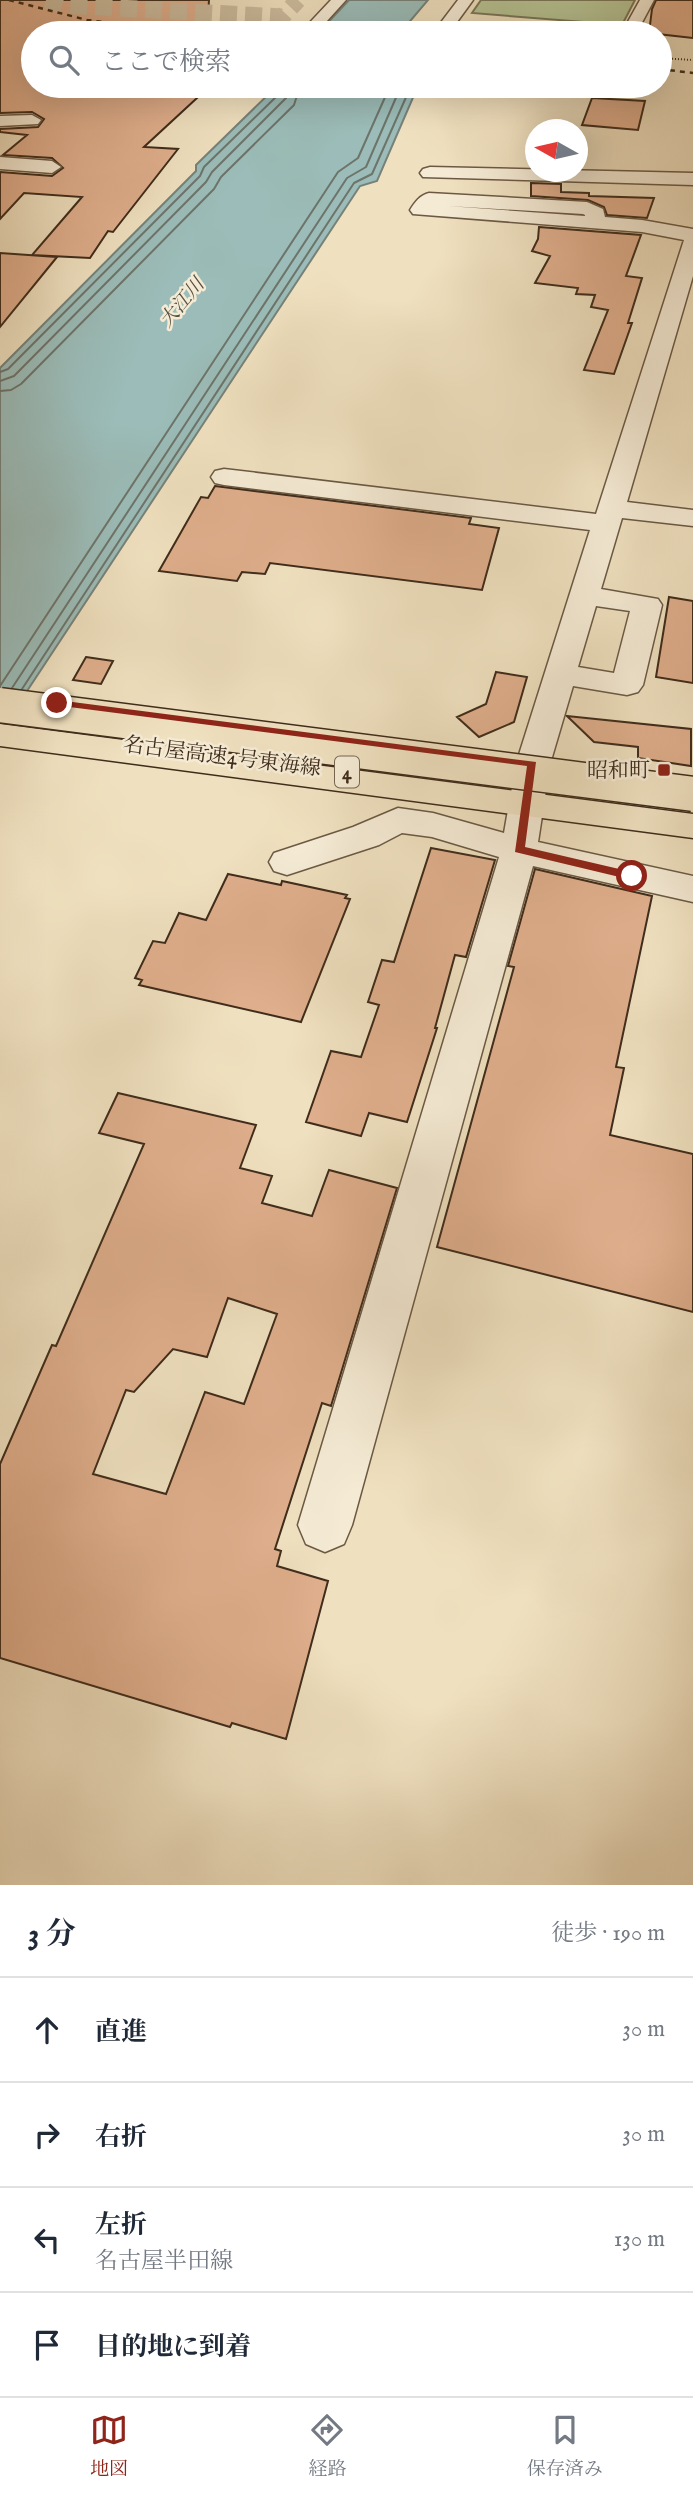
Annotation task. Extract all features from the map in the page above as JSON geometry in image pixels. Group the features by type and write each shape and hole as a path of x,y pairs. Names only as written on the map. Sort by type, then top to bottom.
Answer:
{"main road":[{"path":"0,696 693,782"},
{"name":"名古屋高速4号東海線","path":"0,705 693,794"},
{"path":"10,734 693,826"},
{"name":"名古屋高速4号東海線","path":"10,734 693,817"}],"street":[{"path":"319,21 339,0"},
{"path":"450,21 466,0"},
{"path":"636,21 647,0"},
{"path":"0,121 32,120"},
{"path":"0,163 52,167"},
{"path":"430,173 693,180"},
{"path":"602,194 693,196"},
{"path":"594,223 596,213 587,208 429,199 420,210 594,223 642,226 693,235"},
{"path":"325,1525 519,850 533,764 609,516 683,309 693,241"},
{"path":"224,477 609,516 693,518"},
{"path":"560,674 627,685 647,605 585,595"},
{"path":"287,862 366,836 398,820 433,825 519,850 693,889"}],"path":[{"path":"672,59 693,60"}],"green space":[{"path":"481,0 635,0 624,21 572,21 472,13"}],"water":[{"path":"349,0 428,0 410,21 329,21"},
{"name":"大江川","path":"265,98 413,98 377,181 360,186 0,732 0,368 196,171 196,165"}],"building":[{"path":"0,0 209,0 208,21 21,21 21,98 197,98 144,147 178,149 113,232 108,231 90,258 32,255 82,197 24,193 0,219 0,172 52,176 63,168 52,158 3,155 27,135 0,132 0,129 38,127 44,119 32,112 0,113"},
{"path":"656,0 693,0 693,38 672,36 672,21 650,21"},
{"path":"592,98 645,101 638,130 588,126 588,119 584,119"},
{"path":"531,183 561,184 561,192 589,193 589,196 654,198 647,218 607,215 604,207 588,200 531,196"},
{"path":"539,227 641,235 626,276 642,278 628,323 632,323 614,374 584,370 608,310 591,307 595,295 576,294 578,288 535,283 550,256 532,251 538,239"},
{"path":"0,253 57,257 0,327"},
{"path":"215,486 471,518 469,524 499,528 482,590 270,563 265,574 242,572 237,581 159,571 201,497 208,498"},
{"path":"669,597 693,601 693,683 656,677"},
{"path":"86,657 113,661 101,684 73,680"},
{"path":"496,672 527,677 514,722 479,737 457,717 486,704"},
{"path":"567,716 691,729 691,766 638,758 638,747 594,742"},
{"path":"431,848 495,860 466,957 455,955 437,1028 407,1122 369,1113 361,1136 306,1122 331,1051 361,1057 379,1005 368,1002 382,960 394,962"},
{"path":"535,869 652,896 616,1067 624,1068 610,1135 693,1154 693,1312 437,1247 514,967 508,966"},
{"path":"228,874 281,885 282,881 347,895 345,898 350,899 301,1022 139,985 142,980 135,978 153,941 165,943 179,913 206,920"},
{"path":"118,1093 256,1125 240,1168 272,1176 262,1203 312,1216 329,1170 397,1188 331,1406 322,1403 275,1549 281,1551 277,1566 328,1581 286,1739 232,1723 230,1727 0,1658 0,1464 52,1345 56,1346 144,1144 99,1133","holes":["228,1298 277,1314 244,1404 205,1392 166,1494 93,1474 126,1390 134,1392 173,1349 207,1357"]}],"tunnel":[{"path":"46,0 63,5 282,17 298,0"}],"railway":[{"path":"9,0 95,21"},
{"path":"672,70 693,73"}],"place":[{"name":"昭和町","path":"664,770"}],"route":[{"path":"57,703 533,764 519,850 632,876"}]}
